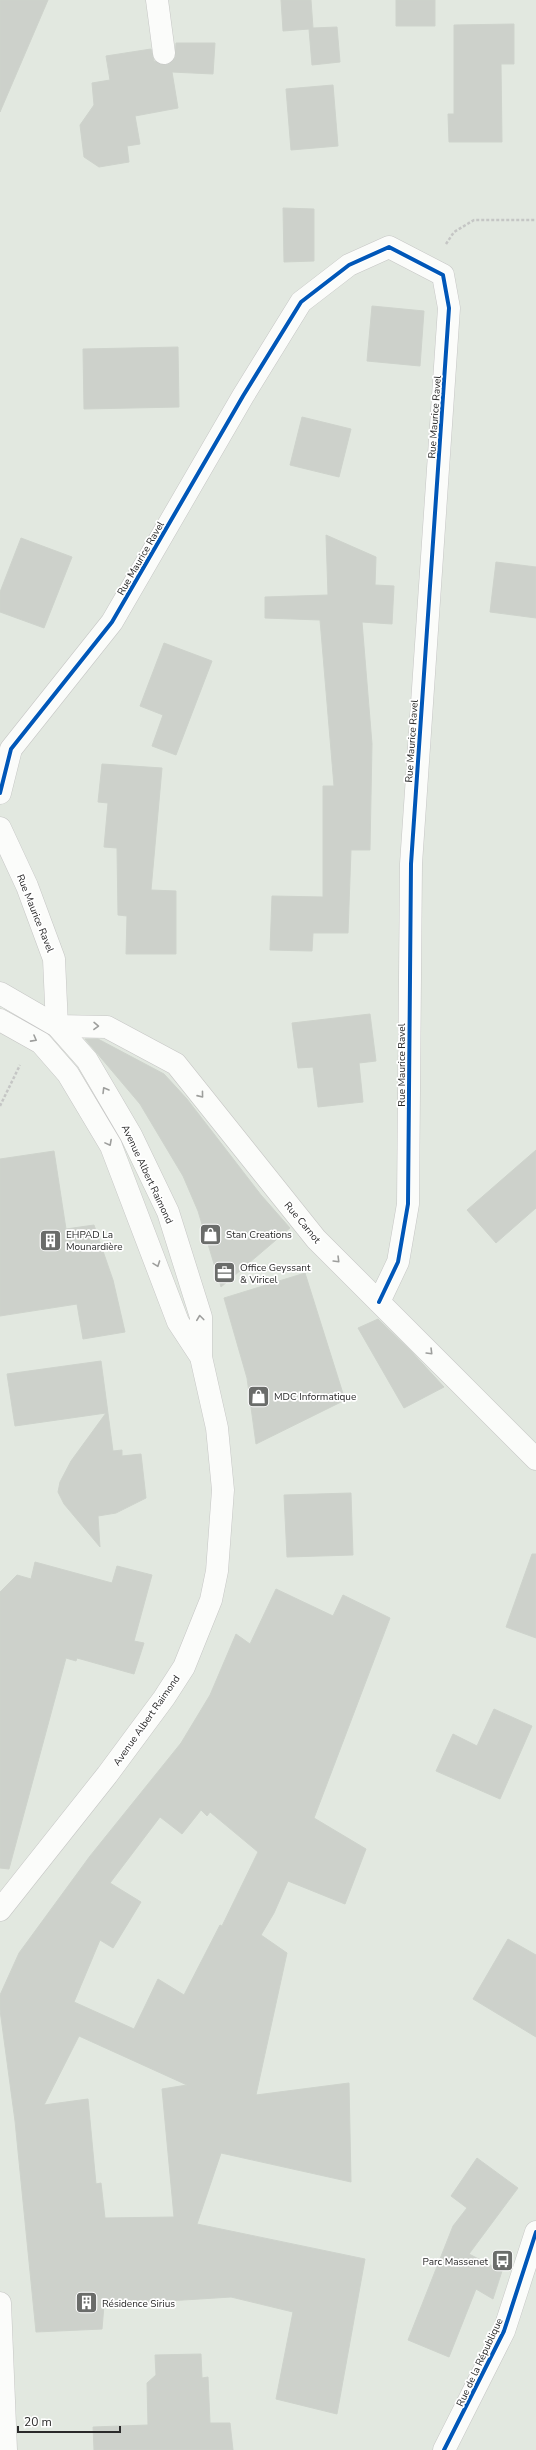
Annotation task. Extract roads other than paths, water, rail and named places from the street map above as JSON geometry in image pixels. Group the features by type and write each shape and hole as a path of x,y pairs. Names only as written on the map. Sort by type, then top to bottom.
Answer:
{"street":[{"path":"158,0 164,53"},
{"name":"Rue Maurice Ravel","path":"0,793 11,749 112,622 243,396 301,302 349,265 389,247 444,274 450,308 410,864 408,1204 398,1262 379,1302"},
{"name":"Rue Maurice Ravel","path":"0,828 27,886 54,958 57,1026"},
{"name":"Avenue Albert Raimond","path":"0,993 57,1026 87,1060 131,1135 168,1212 201,1317 201,1357 217,1428 223,1490 217,1571 211,1600 184,1667 164,1698 107,1775 0,1910"},
{"name":"Avenue Albert Raimond","path":"0,1020 41,1043 68,1074 111,1146 178,1322 201,1357"},
{"name":"Rue Carnot","path":"57,1026 107,1027 176,1064 316,1239 536,1459"},
{"name":"Rue de la République","path":"444,2450 504,2331 536,2232"},
{"path":"0,2303 6,2450"}],"place":[{"name":"Stan Creations","path":"211,1234"},
{"name":"EHPAD La Mounardière","path":"50,1240"},
{"name":"Office Geyssant & Viricel","path":"224,1273"},
{"name":"MDC Informatique","path":"259,1396"},
{"name":"Parc Massenet","path":"503,2261"},
{"name":"Résidence Sirius","path":"86,2303"}]}
